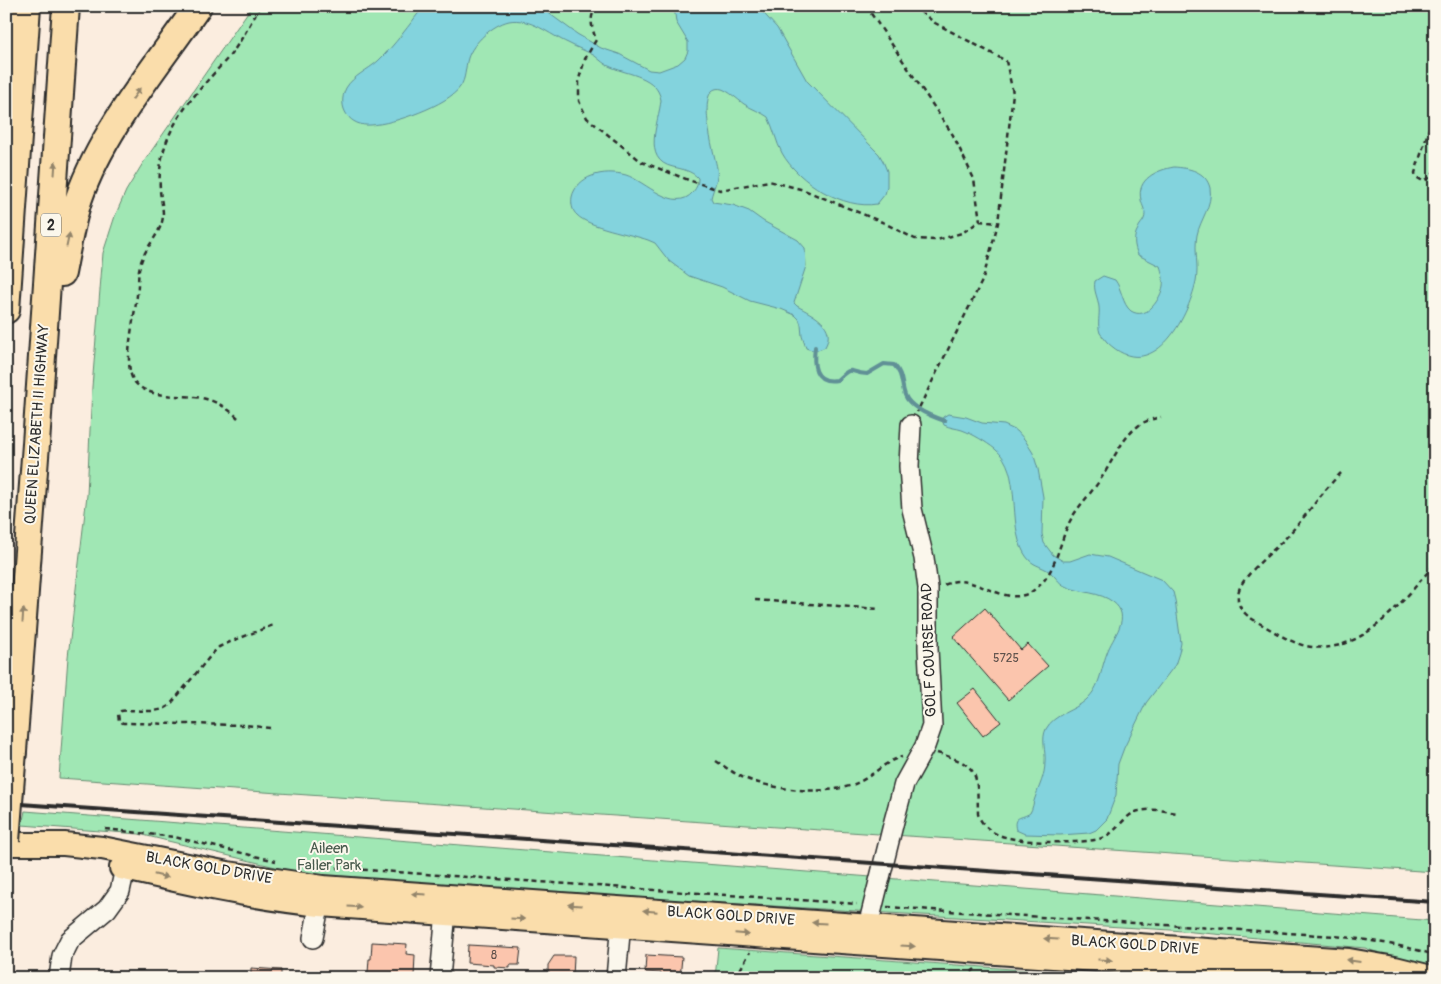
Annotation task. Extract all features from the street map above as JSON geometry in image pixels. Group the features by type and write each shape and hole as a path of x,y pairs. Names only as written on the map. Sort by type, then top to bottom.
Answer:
{"highway":[{"path":"6,310 27,6"},
{"name":"QUEEN ELIZABETH II HIGHWAY","path":"14,843 12,751 36,444 66,6"},
{"path":"36,444 53,360 62,274 79,198 115,125 198,6"},
{"path":"6,18 7,91 14,202"}],"main road":[{"name":"BLACK GOLD DRIVE","path":"14,843 64,844 102,848 127,861 228,873 321,896 621,918 715,932 1350,978"},
{"name":"BLACK GOLD DRIVE","path":"621,918 870,916 1349,960 1395,968 1435,978"}],"street":[{"name":"GOLF COURSE ROAD","path":"870,916 904,784 925,746 932,726 929,676 928,588 924,558 912,510 909,466 913,421"},
{"path":"59,978 62,956 70,940 107,908 120,891 127,861"},
{"path":"313,938 321,896"},
{"path":"440,978 447,905"},
{"path":"616,978 621,918"}],"path":[{"path":"238,418 228,409 203,398 153,393 138,385 130,374 129,357 141,262 163,220 159,186 164,150 176,122 196,94 242,40 260,6"},
{"path":"598,6 592,12 590,22 596,40 587,55 579,80 579,101 587,118 642,162 720,190 769,181 804,190 882,222 915,239 937,240 962,232 980,221 998,223"},
{"path":"866,6 952,136 974,180 980,221"},
{"path":"913,6 935,23 1006,60 1013,93 998,223 983,279 913,421"},
{"path":"1435,110 1415,173 1416,177 1423,181 1428,179 1435,170"},
{"path":"928,588 956,581 978,584 1012,596 1023,596 1032,592 1048,576 1068,524 1076,510 1099,482 1130,434 1137,426 1150,420 1161,418"},
{"path":"1341,473 1292,532 1242,584 1238,598 1243,612 1250,618 1293,642 1308,646 1334,645 1356,640 1395,610 1435,564"},
{"path":"755,600 878,608"},
{"path":"270,728 245,725 123,723 118,718 121,711 165,710 219,647 274,625"},
{"path":"716,761 750,780 798,790 832,790 860,782 897,758 923,754 925,746 938,754 955,758 970,767 976,778 978,814 991,831 1000,836 1025,840 1091,841 1104,838 1136,811 1154,810 1177,813"},
{"path":"96,829 174,837 284,863"},
{"path":"307,866 870,916 1335,936 1373,940 1435,955"},
{"path":"737,978 753,946"}],"green space":[{"path":"252,6 1435,6 1435,872 59,778 68,657 87,495 92,387 103,253 115,216 126,191 143,163"},
{"name":"Aileen Faller Park","path":"25,811 1435,921 1435,974 1365,948 1171,930 325,879 139,834 22,825"},
{"path":"718,948 1124,977 1124,978 715,978"}],"water":[{"path":"424,6 539,6 577,34 601,48 619,54 649,70 659,71 678,64 685,58 688,51 688,42 676,22 674,6 757,6 777,28 807,81 879,154 887,171 885,194 877,204 850,203 837,198 823,192 810,183 789,164 780,149 768,117 722,89 713,90 709,97 707,108 708,121 717,172 717,180 711,198 713,202 733,205 749,211 798,240 805,248 806,266 794,303 816,317 826,327 828,339 825,347 816,350 806,348 799,319 795,315 781,309 750,301 722,287 689,276 669,261 655,243 590,223 575,213 572,197 575,190 582,181 596,175 617,173 626,175 660,194 678,199 686,198 693,192 698,178 690,172 663,163 657,157 654,139 661,100 654,86 648,81 605,64 592,54 532,24 517,20 509,21 496,26 484,35 470,52 460,87 454,94 432,107 381,124 363,125 351,119 344,109 343,95 346,88 384,55"},
{"path":"1174,167 1185,168 1201,174 1208,182 1210,188 1210,200 1197,235 1197,270 1192,296 1176,329 1165,342 1153,352 1139,356 1123,354 1107,342 1100,333 1095,281 1103,276 1115,280 1131,311 1142,313 1148,311 1156,302 1163,286 1160,266 1138,255 1135,245 1136,232 1145,216 1140,193 1142,186 1149,177 1161,170"},
{"path":"948,414 966,417 982,423 1004,425 1017,431 1025,440 1033,453 1038,469 1043,497 1042,534 1044,543 1053,555 1063,561 1070,561 1090,554 1108,557 1162,580 1173,592 1181,643 1175,665 1146,703 1124,748 1118,764 1116,795 1107,819 1096,830 1089,833 1060,835 1025,834 1016,830 1015,822 1030,813 1042,781 1045,767 1044,737 1046,729 1059,716 1086,700 1095,689 1107,653 1121,621 1119,608 1113,602 1097,594 1067,587 1050,572 1029,560 1019,541 1012,484 1004,459 984,441 962,430 944,425 943,417"}],"building":[{"path":"985,608 1021,650 1028,644 1048,666 1008,700 953,637"},
{"path":"975,689 1001,722 983,736 957,703"},
{"path":"372,942 407,944 406,954 415,955 414,977 368,973"},
{"path":"468,945 521,948 519,965 510,965 510,968 467,963"},
{"path":"646,955 682,957 680,978 661,978 661,973 645,972"},
{"path":"554,956 574,956 573,978 551,978 551,974 548,972 548,965"},
{"path":"251,968 281,970 281,978 251,978"}],"waterway":[{"path":"815,347 816,371 823,379 837,380 849,371 867,374 884,364 894,365 897,368 908,400 922,411 945,421"}],"railway":[{"path":"6,803 1435,902"}]}
